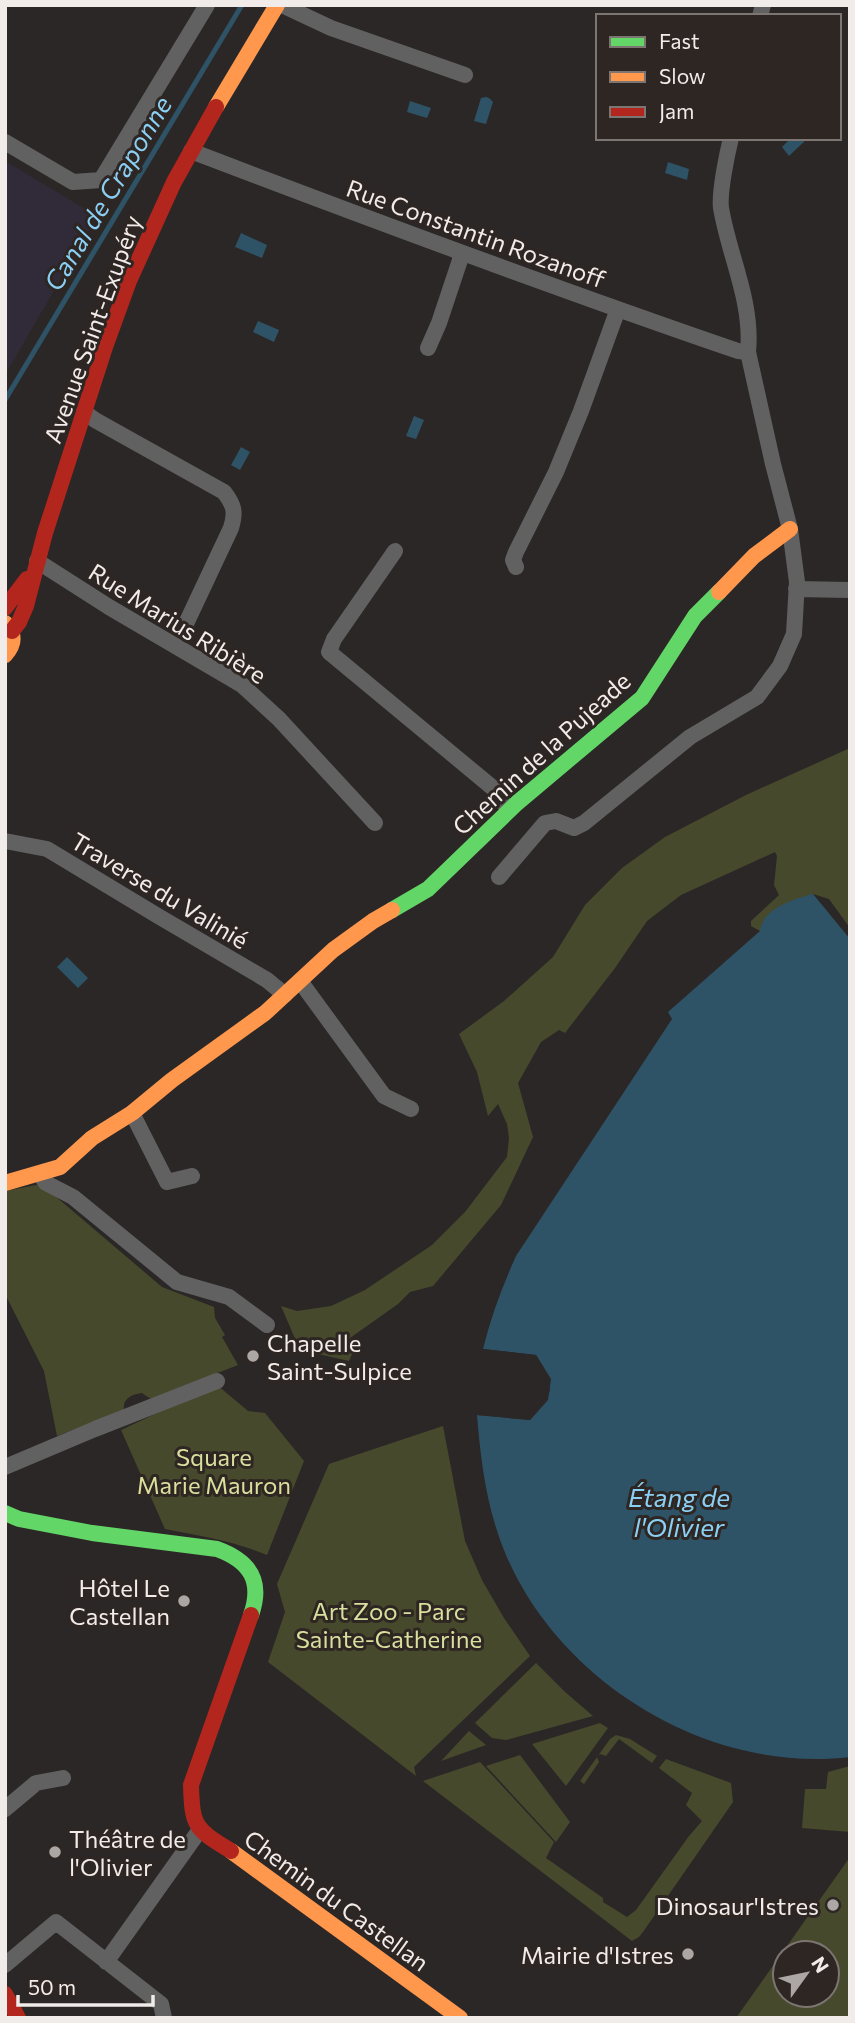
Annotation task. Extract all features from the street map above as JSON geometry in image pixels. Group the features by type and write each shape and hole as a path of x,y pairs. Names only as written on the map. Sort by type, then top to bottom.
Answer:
{"street":[{"path":"5,142 73,182 101,180 207,5"},
{"path":"280,5 331,28 465,75"},
{"name":"Avenue Saint-Exupéry","path":"36,565 129,281 156,219 191,151 280,5"},
{"path":"499,877 545,823 556,821 574,828 584,824 690,737 757,697 780,666 794,634 796,589 790,529 748,352 750,333 740,279 720,205 730,140"},
{"name":"Rue Constantin Rozanoff","path":"191,151 460,252 738,351 748,352"},
{"path":"428,348 460,260 460,252"},
{"path":"516,567 513,560 516,552 556,472 618,309"},
{"path":"84,412 224,492 231,500 236,513 231,528 183,631"},
{"name":"Chemin de la Pujeade","path":"5,1183 60,1167 92,1138 132,1113 172,1080 265,1013 332,950 373,921 428,889 509,810 642,698 695,616 754,556 790,529"},
{"path":"395,551 334,639 328,652 493,788 509,810"},
{"path":"5,608 36,565"},
{"path":"6,658 13,643 9,627 19,622 26,606 36,565"},
{"name":"Rue Marius Ribière","path":"36,565 242,685 279,719 375,823"},
{"path":"796,589 850,590"},
{"name":"Traverse du Valinié","path":"5,841 47,849 267,980 285,995"},
{"path":"300,981 384,1096 411,1110"},
{"path":"132,1113 167,1182 192,1176"},
{"path":"40,1174 46,1183 73,1197 177,1282 229,1297 267,1325"},
{"path":"5,1466 217,1381"},
{"path":"5,1513 19,1519 92,1533 217,1549 234,1555 247,1565 254,1579 256,1601 191,1785 195,1823 106,1962"},
{"path":"5,1809 37,1783 63,1778"},
{"name":"Chemin du Castellan","path":"195,1823 436,2011 460,2018"},
{"path":"5,1965 56,1922 161,2004 164,2018"},
{"path":"5,1994 18,2018"}],"shaded area":[{"path":"5,161 97,216 5,375"}],"green space":[{"path":"850,748 850,928 829,899 813,894 760,931 751,926 751,921 779,895 774,885 777,856 775,852 681,895 647,921 565,1033 559,1030 541,1042 518,1083 533,1137 501,1205 433,1286 410,1292 398,1304 350,1338 360,1345 349,1361 300,1350 281,1306 297,1311 331,1306 365,1290 432,1245 465,1212 507,1157 507,1124 498,1104 488,1116 477,1072 459,1034 504,1001 553,957 585,905 622,868 665,837 746,795"},
{"path":"41,1184 162,1287 214,1307 215,1318 225,1335 222,1337 238,1365 151,1399 142,1393 132,1396 126,1400 124,1410 57,1436 44,1371 5,1294 5,1191"},
{"name":"Square Marie Mauron","path":"217,1385 248,1411 265,1413 304,1461 267,1555 229,1542 165,1529 121,1430"},
{"name":"Art Zoo - Parc Sainte-Catherine","path":"443,1426 465,1541 482,1580 530,1656 414,1767 416,1776 268,1662 285,1612 277,1584 329,1464"},
{"path":"536,1663 593,1716 506,1740 492,1738 475,1723"},
{"path":"600,1723 608,1728 566,1786 532,1744"},
{"path":"469,1731 486,1745 441,1761"},
{"path":"616,1735 630,1739 657,1756 652,1763 619,1739 606,1756 600,1754 597,1757"},
{"path":"520,1755 570,1822 556,1842 486,1766"},
{"path":"597,1757 599,1762 584,1784 580,1781"},
{"path":"666,1759 731,1783 733,1802 643,1932 632,1941 423,1781 480,1762 554,1842 546,1858 627,1917 636,1910 702,1821 686,1805 692,1793 659,1768"},
{"path":"850,1766 850,1832 802,1828 805,1789 826,1789 828,1772"},
{"name":"Dinosaur'Istres","path":"850,1857 850,2018 736,2018 771,1969 771,2009 841,2009 841,1939 792,1939"}],"water":[{"path":"486,97 493,102 486,124 474,121 481,98"},
{"path":"410,101 431,108 427,118 407,112"},
{"path":"789,140 806,140 789,156 782,147"},
{"path":"668,162 689,169 687,180 665,173"},
{"path":"241,233 267,245 262,258 235,247"},
{"path":"258,321 279,330 274,342 253,332"},
{"path":"414,416 424,420 416,439 406,436"},
{"path":"241,447 250,452 240,470 231,465"},
{"name":"Étang de l'Olivier","path":"813,894 850,939 850,1757 797,1758 745,1751 694,1735 646,1711 602,1680 563,1643 531,1601 499,1538 486,1486 477,1415 530,1420 548,1396 550,1389 547,1375 536,1355 483,1349 490,1325 516,1256 672,1019 668,1012 760,931 762,923 773,911"},
{"path":"67,957 88,978 78,988 57,967"}],"pier":[{"path":"483,1349 536,1355 551,1379 548,1400 530,1420 477,1415 477,1412 528,1417 545,1399 547,1379 534,1358 483,1353"}],"waterway":[{"name":"Canal de Craponne","path":"5,400 242,5"}],"traffic: fast":[{"path":"392,910 428,889 517,803 642,698 695,616 719,592"},
{"path":"5,1513 19,1519 92,1533 217,1549 238,1560 251,1574 255,1592 251,1615"}],"traffic: slow":[{"path":"216,107 277,5"},
{"path":"719,592 754,556 790,529"},
{"path":"5,623 11,631 12,639 11,647 5,655"},
{"path":"5,1183 60,1167 92,1138 132,1113 172,1080 265,1013 333,950 392,910"},
{"path":"231,1851 460,2018"}],"traffic: jam":[{"path":"12,631 26,606 45,533 129,281 174,182 216,107"},
{"path":"5,608 27,579"},
{"path":"231,1851 198,1826 193,1810 191,1785 251,1615"},
{"path":"5,1994 18,2018"}],"place":[{"name":"Chapelle Saint-Sulpice","path":"253,1356"},
{"name":"Hôtel Le Castellan","path":"184,1601"},
{"name":"Théâtre de l'Olivier","path":"55,1852"},
{"name":"Dinosaur'Istres","path":"833,1905"},
{"name":"Mairie d'Istres","path":"688,1954"}]}
